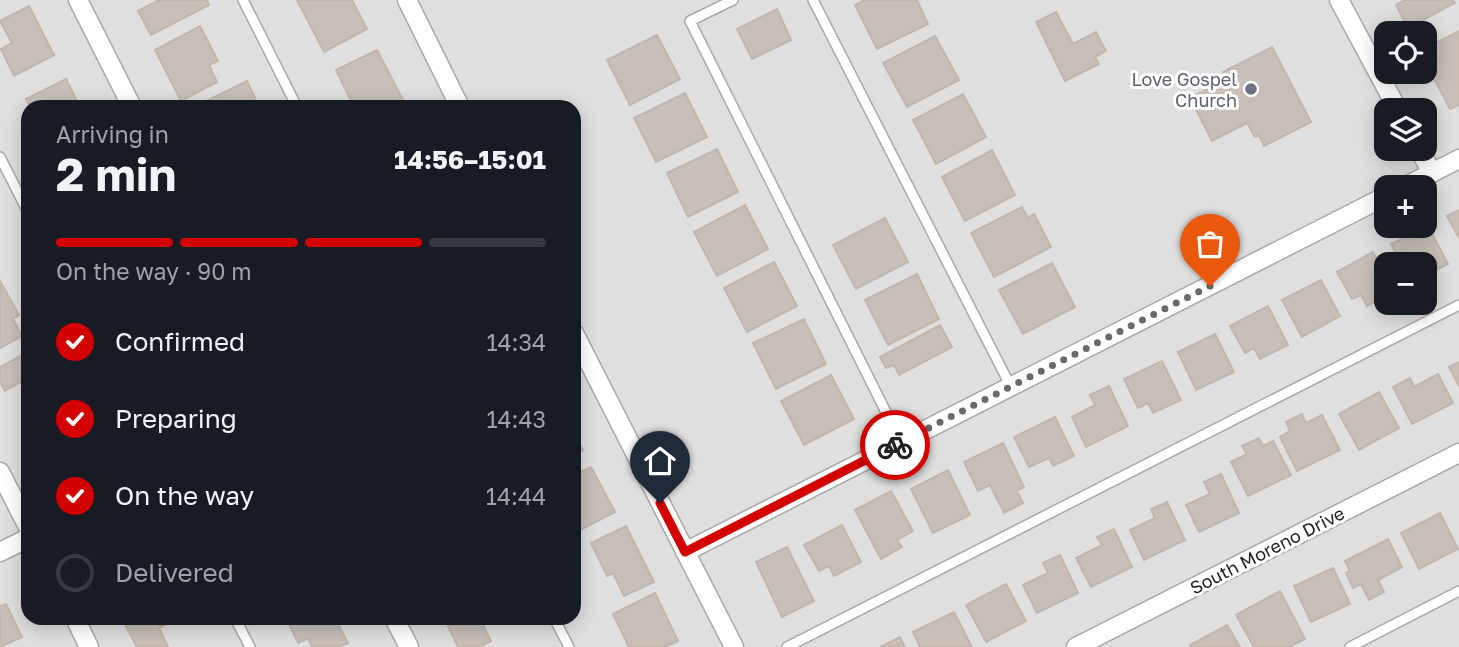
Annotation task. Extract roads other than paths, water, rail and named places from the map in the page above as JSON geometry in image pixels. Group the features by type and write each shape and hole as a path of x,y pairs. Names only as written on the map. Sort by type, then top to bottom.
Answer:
{"street":[{"path":"78,0 128,100"},
{"path":"407,0 457,100"},
{"path":"1339,0 1392,98"},
{"path":"1428,175 1459,159"},
{"path":"1426,161 1432,173"},
{"path":"685,552 1374,203"},
{"path":"581,347 734,647"},
{"name":"South Moreno Drive","path":"1076,647 1459,453"},
{"path":"0,472 21,513"},
{"path":"0,552 21,542"},
{"path":"78,625 89,647"},
{"path":"398,625 409,647"}],"lane":[{"path":"243,0 293,100"},
{"path":"733,0 690,21 901,442"},
{"path":"813,0 1011,387"},
{"path":"0,157 21,198"},
{"path":"787,647 1459,305"},
{"path":"1350,647 1459,591"},
{"path":"238,625 250,647"},
{"path":"558,625 569,647"}],"place":[{"name":"Love Gospel Church","path":"1251,89"}]}
